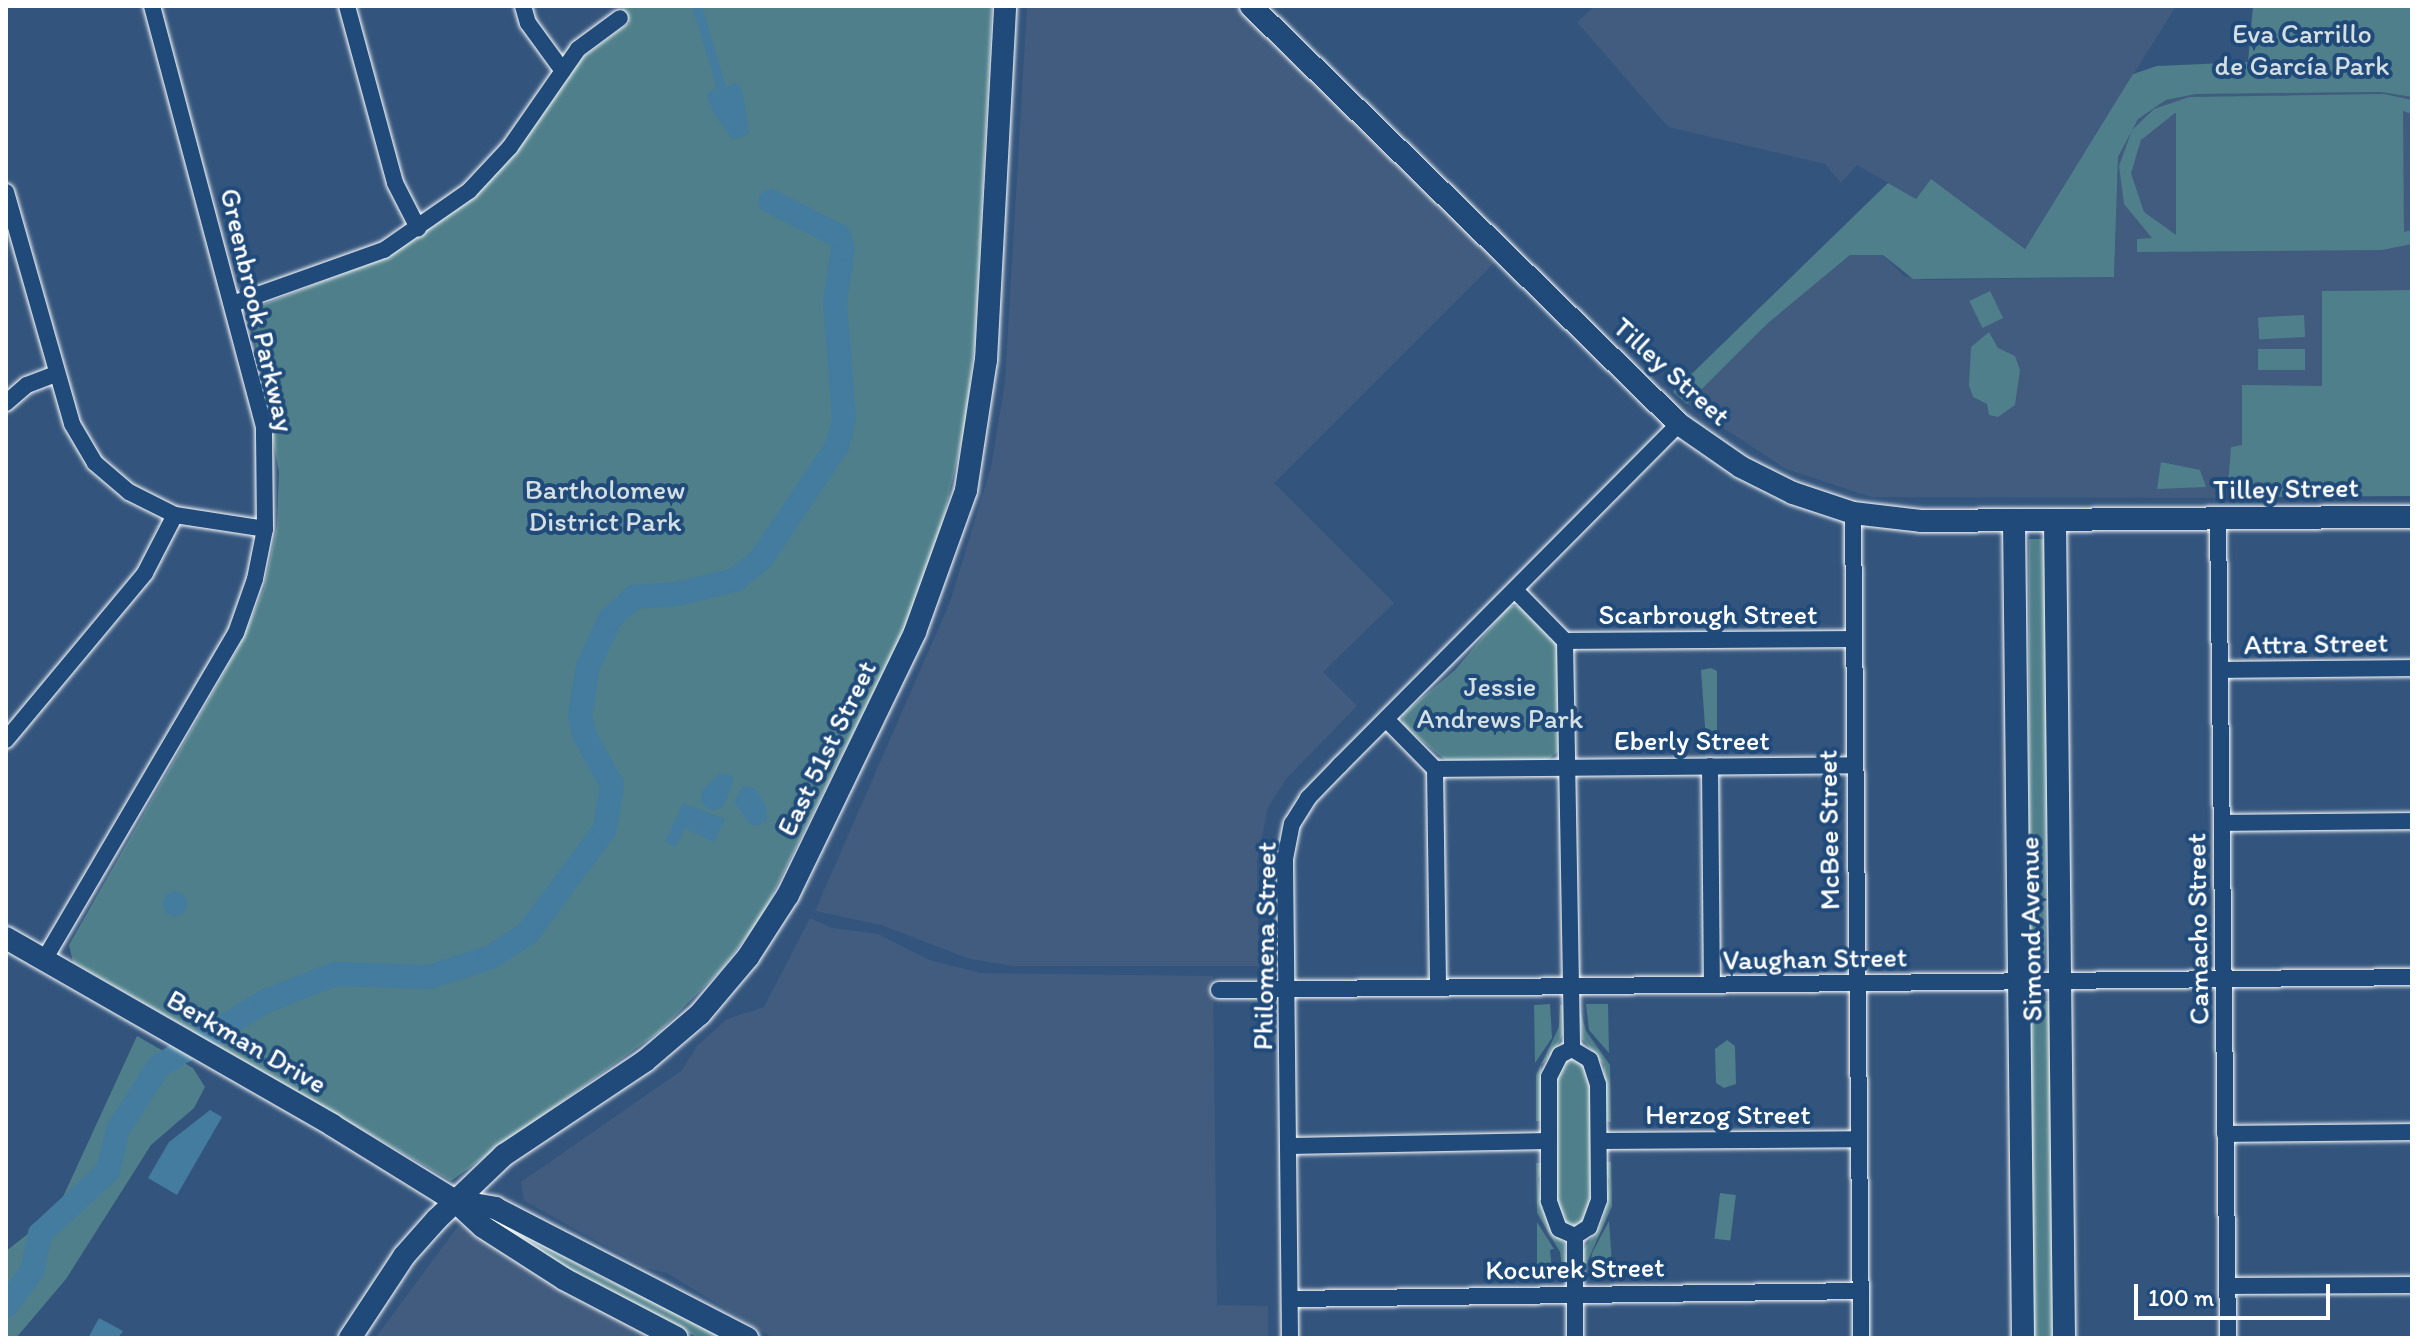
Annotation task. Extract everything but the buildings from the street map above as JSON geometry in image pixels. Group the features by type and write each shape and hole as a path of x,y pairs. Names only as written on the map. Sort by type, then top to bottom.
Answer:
{"street":[{"name":"Greenbrook Parkway","path":"44,960 236,633 255,579 265,529 264,427 235,303 152,6"},
{"path":"347,6 395,183 418,228"},
{"path":"523,6 528,23 563,71"},
{"name":"East 51st Street","path":"350,1338 404,1256 455,1201 504,1155 671,1040 748,957 788,895 915,632 966,490 986,360 1005,6"},
{"name":"Tilley Street","path":"1251,6 1679,424 1767,481 1853,513 1890,520 2412,517"},
{"path":"235,303 332,272 384,250 469,191 500,158 578,49 620,18"},
{"path":"6,192 55,374 72,424 95,463 129,492 175,515 265,529"},
{"path":"6,403 27,385 55,374"},
{"name":"Philomena Street","path":"1290,1338 1285,859 1292,824 1308,798 1679,424"},
{"name":"McBee Street","path":"1853,513 1851,639 1861,1338"},
{"path":"6,740 145,573 175,515"},
{"name":"Camacho Street","path":"2218,519 2228,1338"},
{"name":"Simond Avenue","path":"2014,520 2023,1338"},
{"name":"Simond Avenue","path":"2055,520 2064,1338"},
{"path":"1515,590 1565,641 1572,1049"},
{"name":"Scarbrough Street","path":"1565,641 1851,639"},
{"name":"Attra Street","path":"2220,670 2412,668"},
{"path":"1386,719 1435,769 1438,988"},
{"name":"Eberly Street","path":"1435,769 1854,765"},
{"path":"1710,766 1712,985"},
{"path":"2222,823 2412,821"},
{"name":"Berkman Drive","path":"6,938 209,1053 455,1201 483,1227 559,1276 677,1338"},
{"name":"Vaughan Street","path":"1219,990 2412,977"},
{"path":"1572,1049 1582,1051 1595,1070 1599,1141 1598,1208 1589,1227 1575,1236 1559,1229 1552,1217 1549,1141 1549,1077 1560,1055 1572,1049"},
{"path":"2225,1134 2412,1132"},
{"name":"Herzog Street","path":"1599,1141 1858,1139"},
{"path":"1290,1146 1549,1141"},
{"name":"Berkman Drive","path":"455,1201 495,1208 747,1338"},
{"path":"1575,1236 1575,1338"},
{"path":"2228,1286 2412,1285"},
{"name":"Kocurek Street","path":"1290,1299 1860,1291"}],"shaded area":[{"path":"692,6 702,6 726,87 737,83 743,92 749,134 733,140 713,112 706,94 717,88"},
{"path":"1027,6 1236,6 1498,259 1274,483 1394,603 1323,672 1357,706 1286,779 1268,808 1257,861 1259,966 1013,966 970,959 881,925 815,911 950,602 991,467 1005,382"},
{"path":"1595,6 2176,6 2025,249 1931,180 1916,199 1857,165 1841,183 1825,164 1668,127 1577,22"},
{"path":"2381,92 2412,97 2412,290 2323,291 2322,386 2242,445 2231,447 2229,498 1871,497 1786,469 1687,404 1767,324 1850,255 1883,255 1904,276 1924,280 2114,277 2118,157 2138,119 2166,100 2196,94"},
{"path":"719,774 731,775 733,781 723,807 712,811 702,805 701,791"},
{"path":"743,785 756,789 766,806 767,820 758,826 750,824 734,802"},
{"path":"683,803 725,819 714,842 685,828 676,847 665,842"},
{"path":"175,892 186,899 187,904 180,915 175,916 164,909 163,904 170,893"},
{"path":"810,918 832,928 878,934 929,960 981,973 1213,976 1217,1305 1268,1306 1268,1338 773,1338 667,1273 646,1268 524,1201 521,1182 681,1071 697,1046 727,1019 764,1007"},
{"path":"210,1110 222,1117 177,1195 148,1178 169,1142"},
{"path":"459,1225 482,1228 674,1338 375,1338"},
{"path":"99,1318 123,1331 118,1338 88,1338"}],"green space":[{"name":"Bartholomew District Park","path":"621,6 992,6 975,340 965,426 938,542 902,635 761,918 720,971 659,1032 451,1181 73,962 69,945 241,643 264,588 277,526 279,472 249,310 384,258 468,202 524,141 579,60 629,23"},
{"name":"Eva Carrillo de García Park","path":"2253,6 2412,6 2412,97 2381,92 2196,94 2166,100 2138,119 2118,157 2114,277 1913,279 1883,255 1850,255 1767,324 1687,404 1673,392 1888,183 1916,199 1931,179 2025,249 2133,74 2157,66 2248,62"},
{"path":"2384,94 2412,100 2412,114 2403,111 2404,232 2412,230 2412,244 2382,250 2137,252 2137,239 2152,238 2124,204 2119,166 2132,130 2154,109 2189,97","holes":["2176,113 2176,235 2144,212 2131,173 2141,140"]},
{"path":"2412,290 2412,496 2227,497 2231,447 2242,445 2242,385 2322,386 2322,291"},
{"path":"1990,291 2003,318 1982,328 1969,301"},
{"path":"2304,315 2305,337 2259,339 2258,317"},
{"path":"1989,332 1998,348 2015,356 2020,370 2015,405 1998,417 1989,415 1987,404 1973,397 1969,385 1971,347"},
{"path":"2258,349 2305,349 2305,370 2258,370"},
{"path":"2161,462 2200,470 2206,487 2157,489"},
{"path":"2029,539 2050,539 2045,960 2033,960 2029,944"},
{"name":"Jessie Andrews Park","path":"1509,606 1521,606 1557,643 1558,752 1547,760 1445,760 1403,725 1402,715 1455,670"},
{"path":"1711,668 1717,671 1717,738 1706,740 1701,670"},
{"path":"2024,1001 2055,1001 2055,1338 2024,1338"},
{"path":"1550,1004 1552,1038 1535,1063 1534,1005"},
{"path":"1586,1004 1608,1004 1609,1053 1589,1030"},
{"path":"1560,1005 1564,1005 1565,1029 1556,1050 1541,1065 1544,1121 1536,1121 1536,1075 1559,1027"},
{"path":"1579,1006 1586,1031 1610,1065 1611,1122 1602,1121 1604,1065 1582,1039"},
{"path":"137,1036 193,1068 205,1087 194,1108 151,1145 66,1279 16,1338 6,1338 6,1251 56,1212"},
{"path":"1727,1040 1735,1046 1736,1084 1724,1088 1716,1083 1715,1049"},
{"path":"1565,1058 1580,1058 1592,1083 1593,1200 1586,1218 1575,1226 1563,1221 1557,1209 1553,1089"},
{"path":"1603,1162 1611,1162 1612,1206 1582,1274 1583,1250 1601,1225 1607,1204 1609,1180"},
{"path":"1536,1163 1544,1163 1538,1179 1542,1210 1565,1245 1568,1274 1563,1274 1560,1252 1537,1213"},
{"path":"1720,1193 1736,1195 1730,1241 1714,1239"},
{"path":"492,1218 601,1277 731,1338 699,1338 648,1315 518,1241"},
{"path":"1609,1221 1613,1278 1589,1278 1592,1253"},
{"path":"1537,1222 1554,1249 1550,1250 1553,1278 1537,1278"}],"waterway":[{"path":"6,1306 32,1271 40,1234 108,1171 118,1129 159,1066 266,1001 335,974 429,977 491,957 528,933 605,829 612,785 584,734 580,715 588,667 610,619 634,597 677,594 735,580 761,559 837,446 844,419 835,301 843,248 839,236 770,201"}]}
